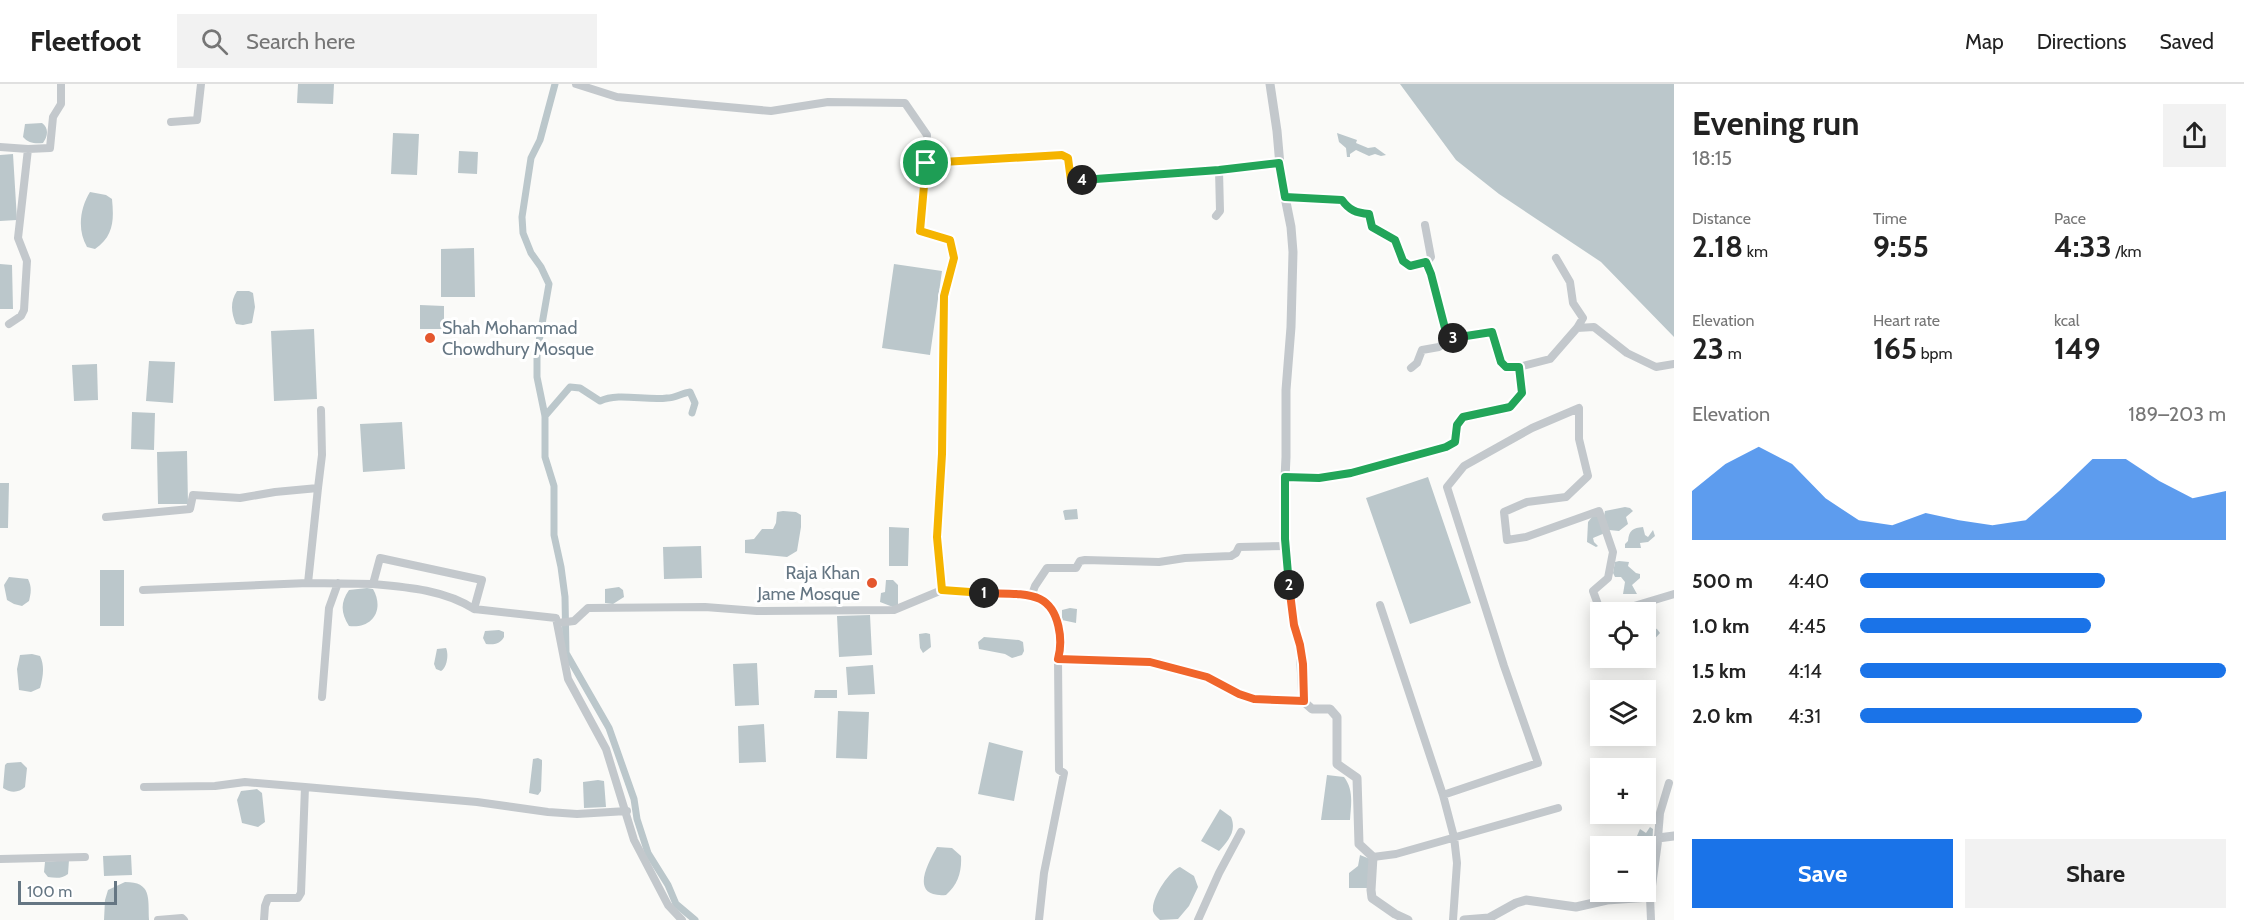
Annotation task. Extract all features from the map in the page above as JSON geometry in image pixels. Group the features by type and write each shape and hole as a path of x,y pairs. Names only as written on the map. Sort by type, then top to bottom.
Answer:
{"street":[{"path":"0,147 28,149 50,147 53,117 61,104 61,84"},
{"path":"171,122 197,120 201,84"},
{"path":"1270,84 1279,163 1291,227 1293,263 1286,390 1284,500 1294,625 1303,664 1304,701"},
{"path":"578,85 617,97 771,111 828,102 905,103 927,135 920,231 950,240 954,258 944,296 942,454 937,537 942,590"},
{"path":"9,324 21,316 24,309 27,261 18,238 28,149"},
{"path":"926,163 1066,155 1071,181 1219,170 1279,163"},
{"path":"1216,216 1220,211 1219,170"},
{"path":"1285,197 1342,200 1348,208 1369,214 1372,227 1395,240 1403,261 1410,266 1426,262 1431,257 1425,225"},
{"path":"1411,368 1417,363 1422,350 1439,346 1449,338 1492,332 1501,362 1506,367 1519,367 1550,359 1583,318 1573,303 1570,282 1556,258"},
{"path":"1426,262 1449,338"},
{"path":"1577,328 1594,327 1628,353 1656,367 1674,364"},
{"path":"1285,477 1319,478 1351,473 1446,447 1455,442 1457,425 1463,417 1510,407 1522,393 1519,367"},
{"path":"1443,795 1538,763 1504,666 1447,487 1464,466 1532,428 1579,408 1579,439 1588,476 1566,497 1527,502 1504,512 1507,540 1526,537 1599,511 1613,552 1608,578 1593,591 1597,602"},
{"path":"308,583 322,456 321,410"},
{"path":"106,517 190,508 193,495 240,498 318,488"},
{"path":"1031,597 1035,586 1047,568 1076,568 1080,561 1159,562 1185,558 1231,556 1239,547 1286,546"},
{"path":"373,584 380,558 482,580 474,609"},
{"path":"143,590 308,583 373,584 417,589 447,596 461,600 474,609 556,618 568,679 606,749 627,811 634,840 668,905 682,920"},
{"path":"322,697 329,608 338,584"},
{"path":"558,623 574,621 588,608 705,607 757,611 894,610 942,590 1041,599 1055,618 1060,633 1061,649 1058,659 1059,770 1064,773 1044,873 1039,920"},
{"path":"1643,602 1674,594"},
{"path":"1380,605 1443,795 1454,837 1457,863 1453,920"},
{"path":"1058,659 1150,662 1207,677 1239,694 1254,699 1304,701 1312,709 1330,709 1336,717 1337,764 1357,778 1359,844 1373,857"},
{"path":"144,787 215,786 245,782 477,802 548,812 606,814 627,811"},
{"path":"1656,853 1660,813 1669,783"},
{"path":"264,920 268,898 298,898 301,893 306,786"},
{"path":"1373,857 1396,854 1558,808"},
{"path":"1198,920 1241,832"},
{"path":"1658,838 1674,836"},
{"path":"0,859 85,857"},
{"path":"1373,857 1372,898 1408,920"},
{"path":"1464,920 1496,916 1516,903 1526,900 1576,907 1598,902"},
{"path":"1650,902 1651,920"},
{"path":"158,920 182,918 184,920"}],"shaded area":[{"path":"298,84 334,84 333,104 297,103"},
{"path":"1400,84 1674,84 1674,337 1601,262 1499,194 1456,160"},
{"path":"42,123 47,132 43,143 32,143 23,137 25,124"},
{"path":"393,133 419,134 417,175 391,174"},
{"path":"1337,133 1357,140 1356,143 1368,148 1375,147 1386,155 1369,156 1356,150 1350,154 1350,157 1347,157 1346,148 1339,142"},
{"path":"459,151 478,152 477,174 458,173"},
{"path":"13,154 17,220 0,221 0,155"},
{"path":"90,192 106,195 112,199 113,214 109,233 95,249 87,247 81,226 82,212"},
{"path":"474,248 475,297 441,297 441,249"},
{"path":"0,264 12,265 13,309 0,309"},
{"path":"894,264 942,271 930,355 882,348"},
{"path":"237,291 253,293 255,307 252,323 236,324 232,307"},
{"path":"420,305 444,306 444,329 420,329"},
{"path":"314,329 317,399 274,401 271,331"},
{"path":"149,361 175,362 173,403 146,401"},
{"path":"97,364 98,400 74,401 72,365"},
{"path":"132,412 155,413 154,450 131,449"},
{"path":"402,422 405,469 363,472 360,424"},
{"path":"187,451 188,504 158,504 157,452"},
{"path":"1428,477 1471,603 1410,624 1366,498"},
{"path":"0,483 9,483 8,528 0,528"},
{"path":"1625,507 1633,511 1626,517 1628,524 1619,531 1609,530 1604,516 1605,511"},
{"path":"1077,509 1078,519 1065,520 1063,511"},
{"path":"777,512 796,512 801,515 797,551 787,557 745,553 745,540 754,539 762,529 773,529"},
{"path":"1592,517 1598,517 1605,533 1593,538 1598,546 1596,547 1587,542 1588,522"},
{"path":"889,527 909,528 908,566 889,566"},
{"path":"1643,527 1645,535 1648,537 1653,530 1655,536 1648,542 1640,543 1641,548 1625,548 1629,534 1634,529"},
{"path":"701,546 702,578 664,579 663,547"},
{"path":"1615,562 1629,562 1628,566 1640,574 1640,578 1632,585 1637,594 1623,594 1625,582 1621,577 1615,577 1613,573"},
{"path":"100,570 124,570 124,626 100,626"},
{"path":"9,577 28,579 31,587 30,598 22,606 7,600 4,585"},
{"path":"886,580 893,580 898,585 898,605 893,607 880,602 881,593 885,592"},
{"path":"619,587 623,590 624,597 613,604 605,603 605,589"},
{"path":"373,589 378,604 377,611 370,621 357,626 349,626 344,617 344,599 349,590"},
{"path":"1077,609 1076,623 1062,620 1062,610"},
{"path":"870,615 872,655 839,657 837,616"},
{"path":"485,631 504,632 501,641 496,644 486,644 483,638"},
{"path":"919,634 930,634 931,647 923,653 920,648"},
{"path":"984,637 1019,640 1023,642 1024,651 1022,655 1012,658 1005,654 979,649 978,642"},
{"path":"446,648 447,661 441,671 436,669 434,664 437,649"},
{"path":"20,655 40,656 43,664 40,688 31,692 19,690 17,669"},
{"path":"757,663 759,705 735,706 733,664"},
{"path":"873,665 875,694 848,695 846,667"},
{"path":"815,690 837,690 837,698 814,698"},
{"path":"838,711 869,712 867,759 836,758"},
{"path":"764,724 766,762 739,763 738,726"},
{"path":"989,742 1023,751 1014,801 978,794"},
{"path":"533,759 542,760 542,764 541,791 538,795 529,793"},
{"path":"21,762 27,768 25,787 14,792 3,788 5,765"},
{"path":"1327,775 1344,777 1347,782 1351,797 1350,820 1321,820"},
{"path":"604,781 606,807 584,808 583,782"},
{"path":"257,789 262,793 265,822 258,827 242,823 237,800 241,791"},
{"path":"1220,809 1231,817 1233,827 1228,840 1219,851 1201,841"},
{"path":"1650,827 1653,829 1653,836 1637,836 1640,829 1646,833"},
{"path":"937,847 952,848 961,856 958,877 954,887 946,895 935,895 924,886 926,871"},
{"path":"131,855 132,875 104,876 103,856"},
{"path":"1360,855 1370,859 1368,888 1349,888 1349,873 1358,866"},
{"path":"69,860 66,876 48,877 44,872 45,862"},
{"path":"1180,867 1194,876 1198,887 1189,906 1178,919 1160,920 1153,911 1156,897 1167,878"},
{"path":"125,882 144,888 148,898 149,920 104,920 108,890"}],"waterway":[{"path":"555,84 540,140 531,158 522,217 523,233 531,253 549,284 537,353 537,377 545,416 545,457 554,486 554,535 565,597 566,653 609,728 634,799 637,819 648,853 668,885 676,904 695,920"},
{"path":"545,416 570,387 580,388 600,401 615,397 670,398 690,392 695,403 692,413"}],"place":[{"name":"Shah Mohammad Chowdhury Mosque","path":"430,338"},
{"name":"Raja Khan Jame Mosque","path":"872,583"}],"route":[{"path":"1066,155 1071,181 1219,170 1279,163 1285,197 1342,200 1348,208 1369,214 1372,227 1386,237 1395,240 1403,261 1410,266 1426,262 1449,338 1492,332 1501,362 1506,367 1519,367 1522,393 1510,407 1463,417 1457,425 1458,433 1455,442 1446,447 1351,473 1319,478 1285,477 1285,539 1294,625 1303,664 1304,701 1254,699 1239,694 1207,677 1150,662 1058,659 1061,649 1060,633 1055,618 1041,599 942,590 937,537 942,454 944,296 954,258 950,240 920,231 926,163 1066,155"}]}
